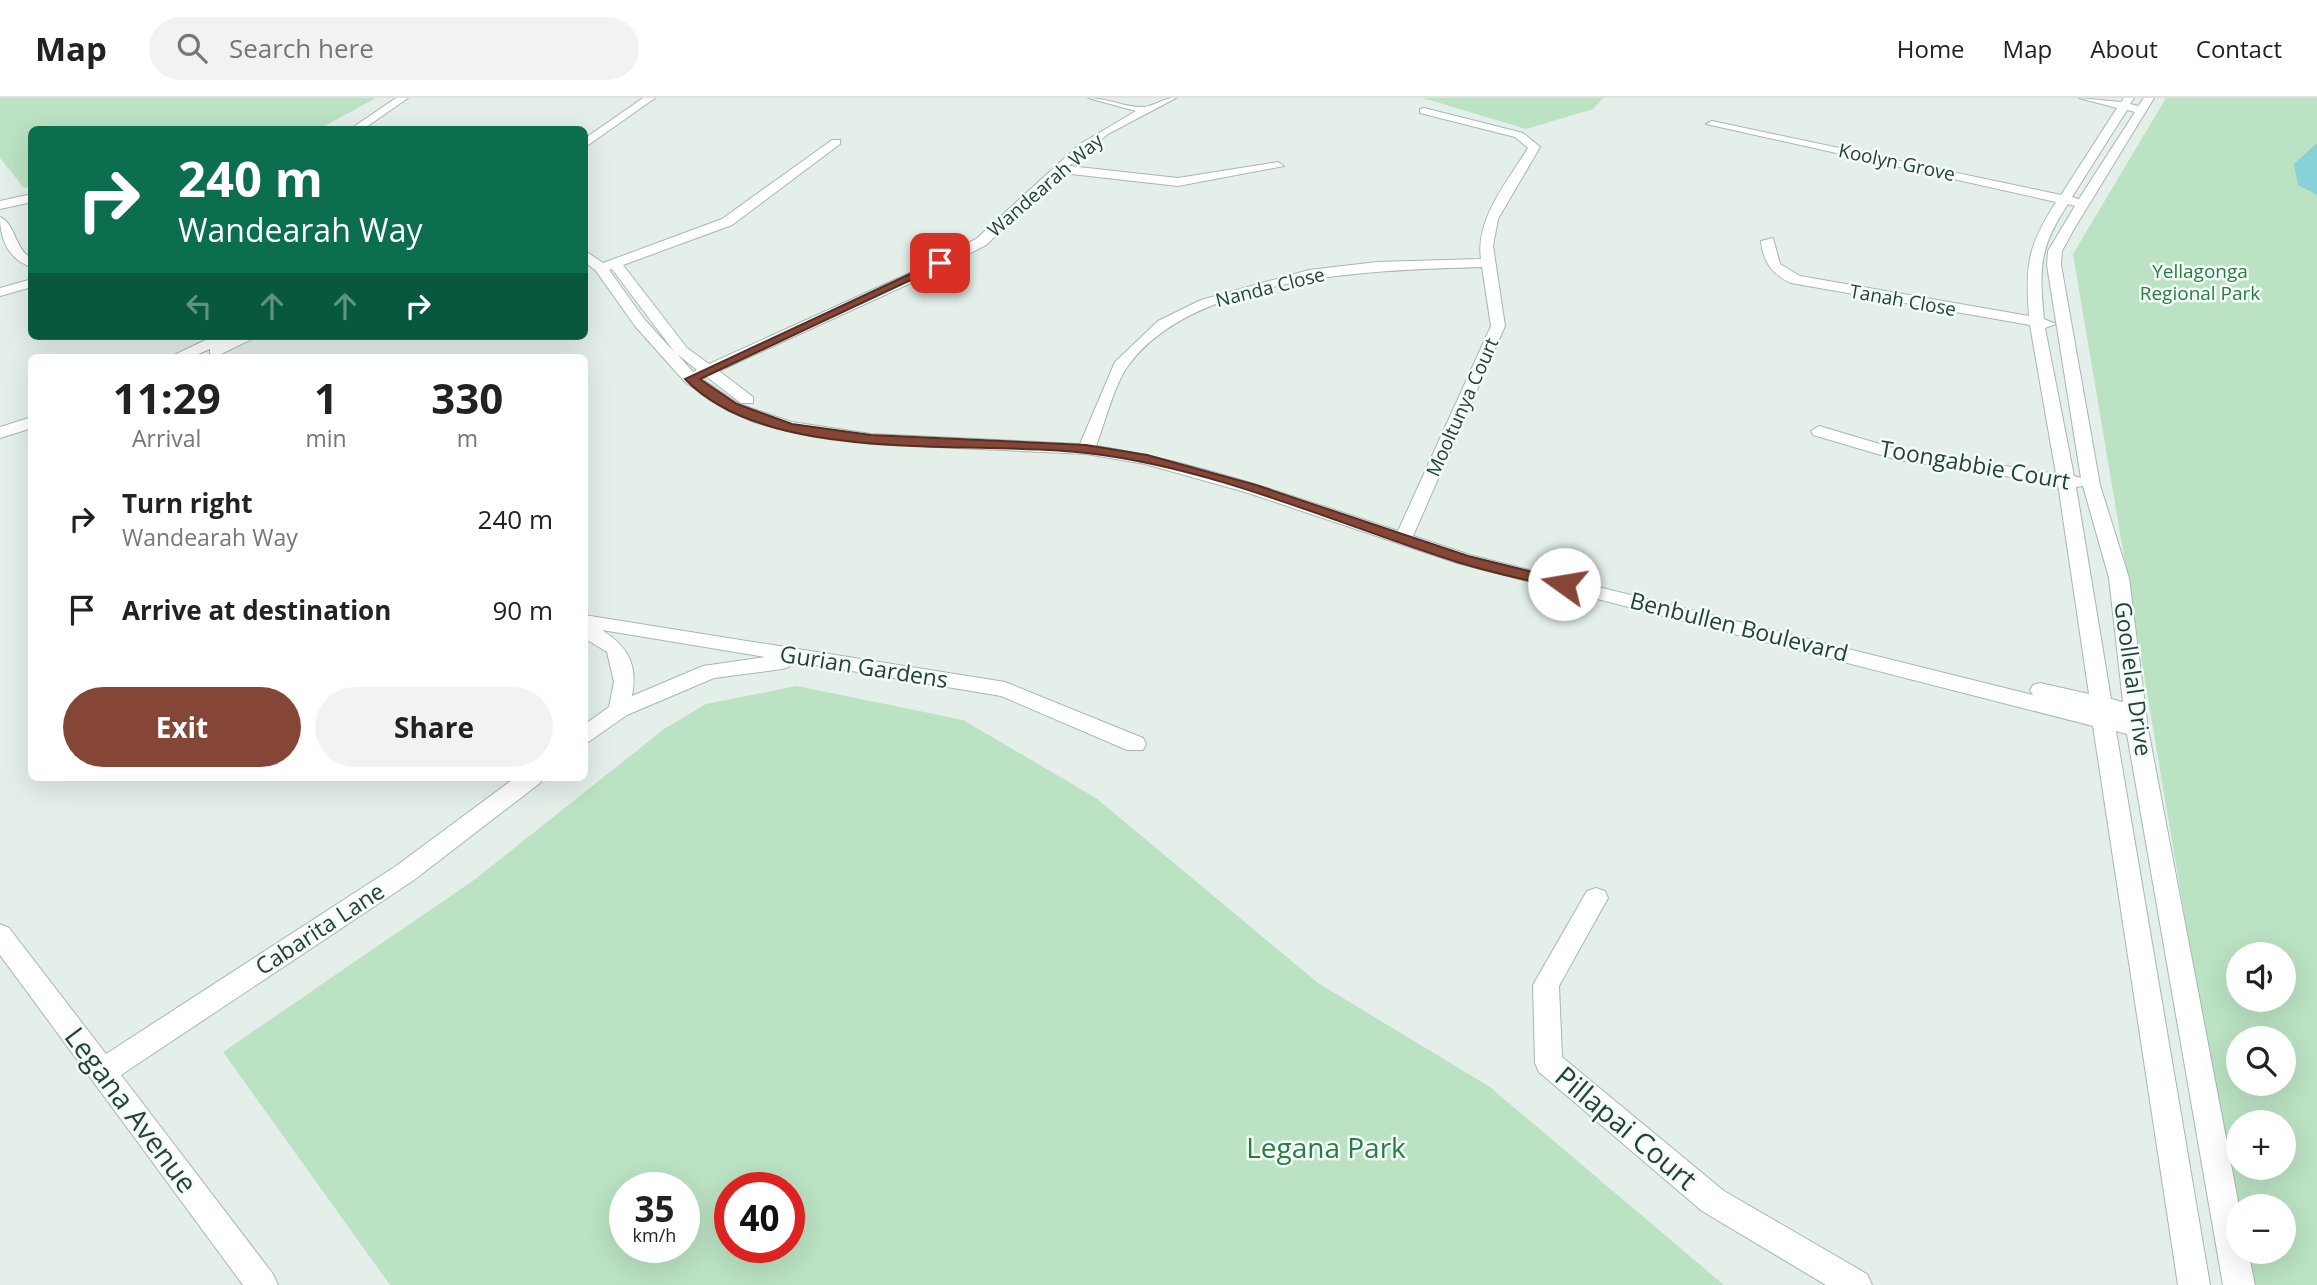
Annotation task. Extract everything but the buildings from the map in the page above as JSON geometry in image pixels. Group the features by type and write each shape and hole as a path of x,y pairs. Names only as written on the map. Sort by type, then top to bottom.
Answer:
{"street":[{"path":"360,126 403,98"},
{"path":"588,130 635,98"},
{"path":"588,142 650,98"},
{"path":"1093,98 1144,110"},
{"name":"Wandearah Way","path":"699,375 919,274 981,242 1084,146 1144,110 1171,98"},
{"path":"2084,98 2136,103"},
{"name":"Goollelal Drive","path":"2136,103 2064,199 2042,234 2036,250 2033,273 2037,323 2080,551 2102,712 2194,1285"},
{"name":"Goollelal Drive","path":"2136,103 2055,251 2054,273 2091,485 2119,578 2136,720 2239,1285"},
{"name":"Mooltunya Court","path":"1406,534 1499,326 1486,246 1492,219 1534,147 1519,135 1424,111"},
{"name":"Koolyn Grove","path":"1712,124 2082,204"},
{"path":"608,266 727,222 836,142"},
{"path":"1062,169 1178,182 1278,166"},
{"path":"0,205 28,199"},
{"path":"0,221 20,258 28,262"},
{"name":"Tanah Close","path":"1768,242 1769,257 1774,267 1796,280 2063,327"},
{"name":"Benbullen Boulevard","path":"588,247 608,266 640,323 733,407 760,419 792,427 871,439 1088,444 1192,470 1406,534 1499,569 2136,720"},
{"name":"Benbullen Boulevard","path":"588,256 608,266"},
{"name":"Nanda Close","path":"1088,444 1120,365 1163,324 1206,303 1309,274 1377,266 1489,263"},
{"path":"0,292 28,284"},
{"path":"187,354 228,340"},
{"path":"208,354 232,340"},
{"path":"0,423 28,413"},
{"path":"0,433 28,423"},
{"name":"Toongabbie Court","path":"1819,431 1898,455 2091,485"},
{"name":"Gurian Gardens","path":"588,622 1005,689 1135,744"},
{"path":"588,631 616,649 624,681 619,710"},
{"path":"588,734 619,710 710,671 813,659"},
{"name":"Cabarita Lane","path":"102,1072 405,873 527,781"},
{"name":"Pillapai Court","path":"1597,898 1546,985 1549,1063 1713,1201 1856,1285"},
{"name":"Legana Avenue","path":"0,935 262,1285"}],"green space":[{"path":"0,98 376,98 325,126 28,126 28,187 24,188 0,158"},
{"path":"1423,98 1603,98 1593,109 1526,129"},
{"name":"Yellagonga Regional Park","path":"2166,98 2317,98 2317,1285 2247,1285 2244,1264 2296,1264 2296,1194 2232,1194 2229,1180 2296,1180 2296,1110 2226,1110 2226,1161 2073,254"},
{"name":"Legana Park","path":"797,686 963,720 1096,798 1318,983 1490,1087 1724,1285 390,1285 223,1052 474,880 664,729 706,704"}],"water":[{"path":"2317,143 2317,195 2298,185 2294,164"}],"route":[{"path":"940,263 691,379 733,407 760,419 792,427 871,439 1086,449 1147,459 1251,488 1464,559 1564,584"}]}
